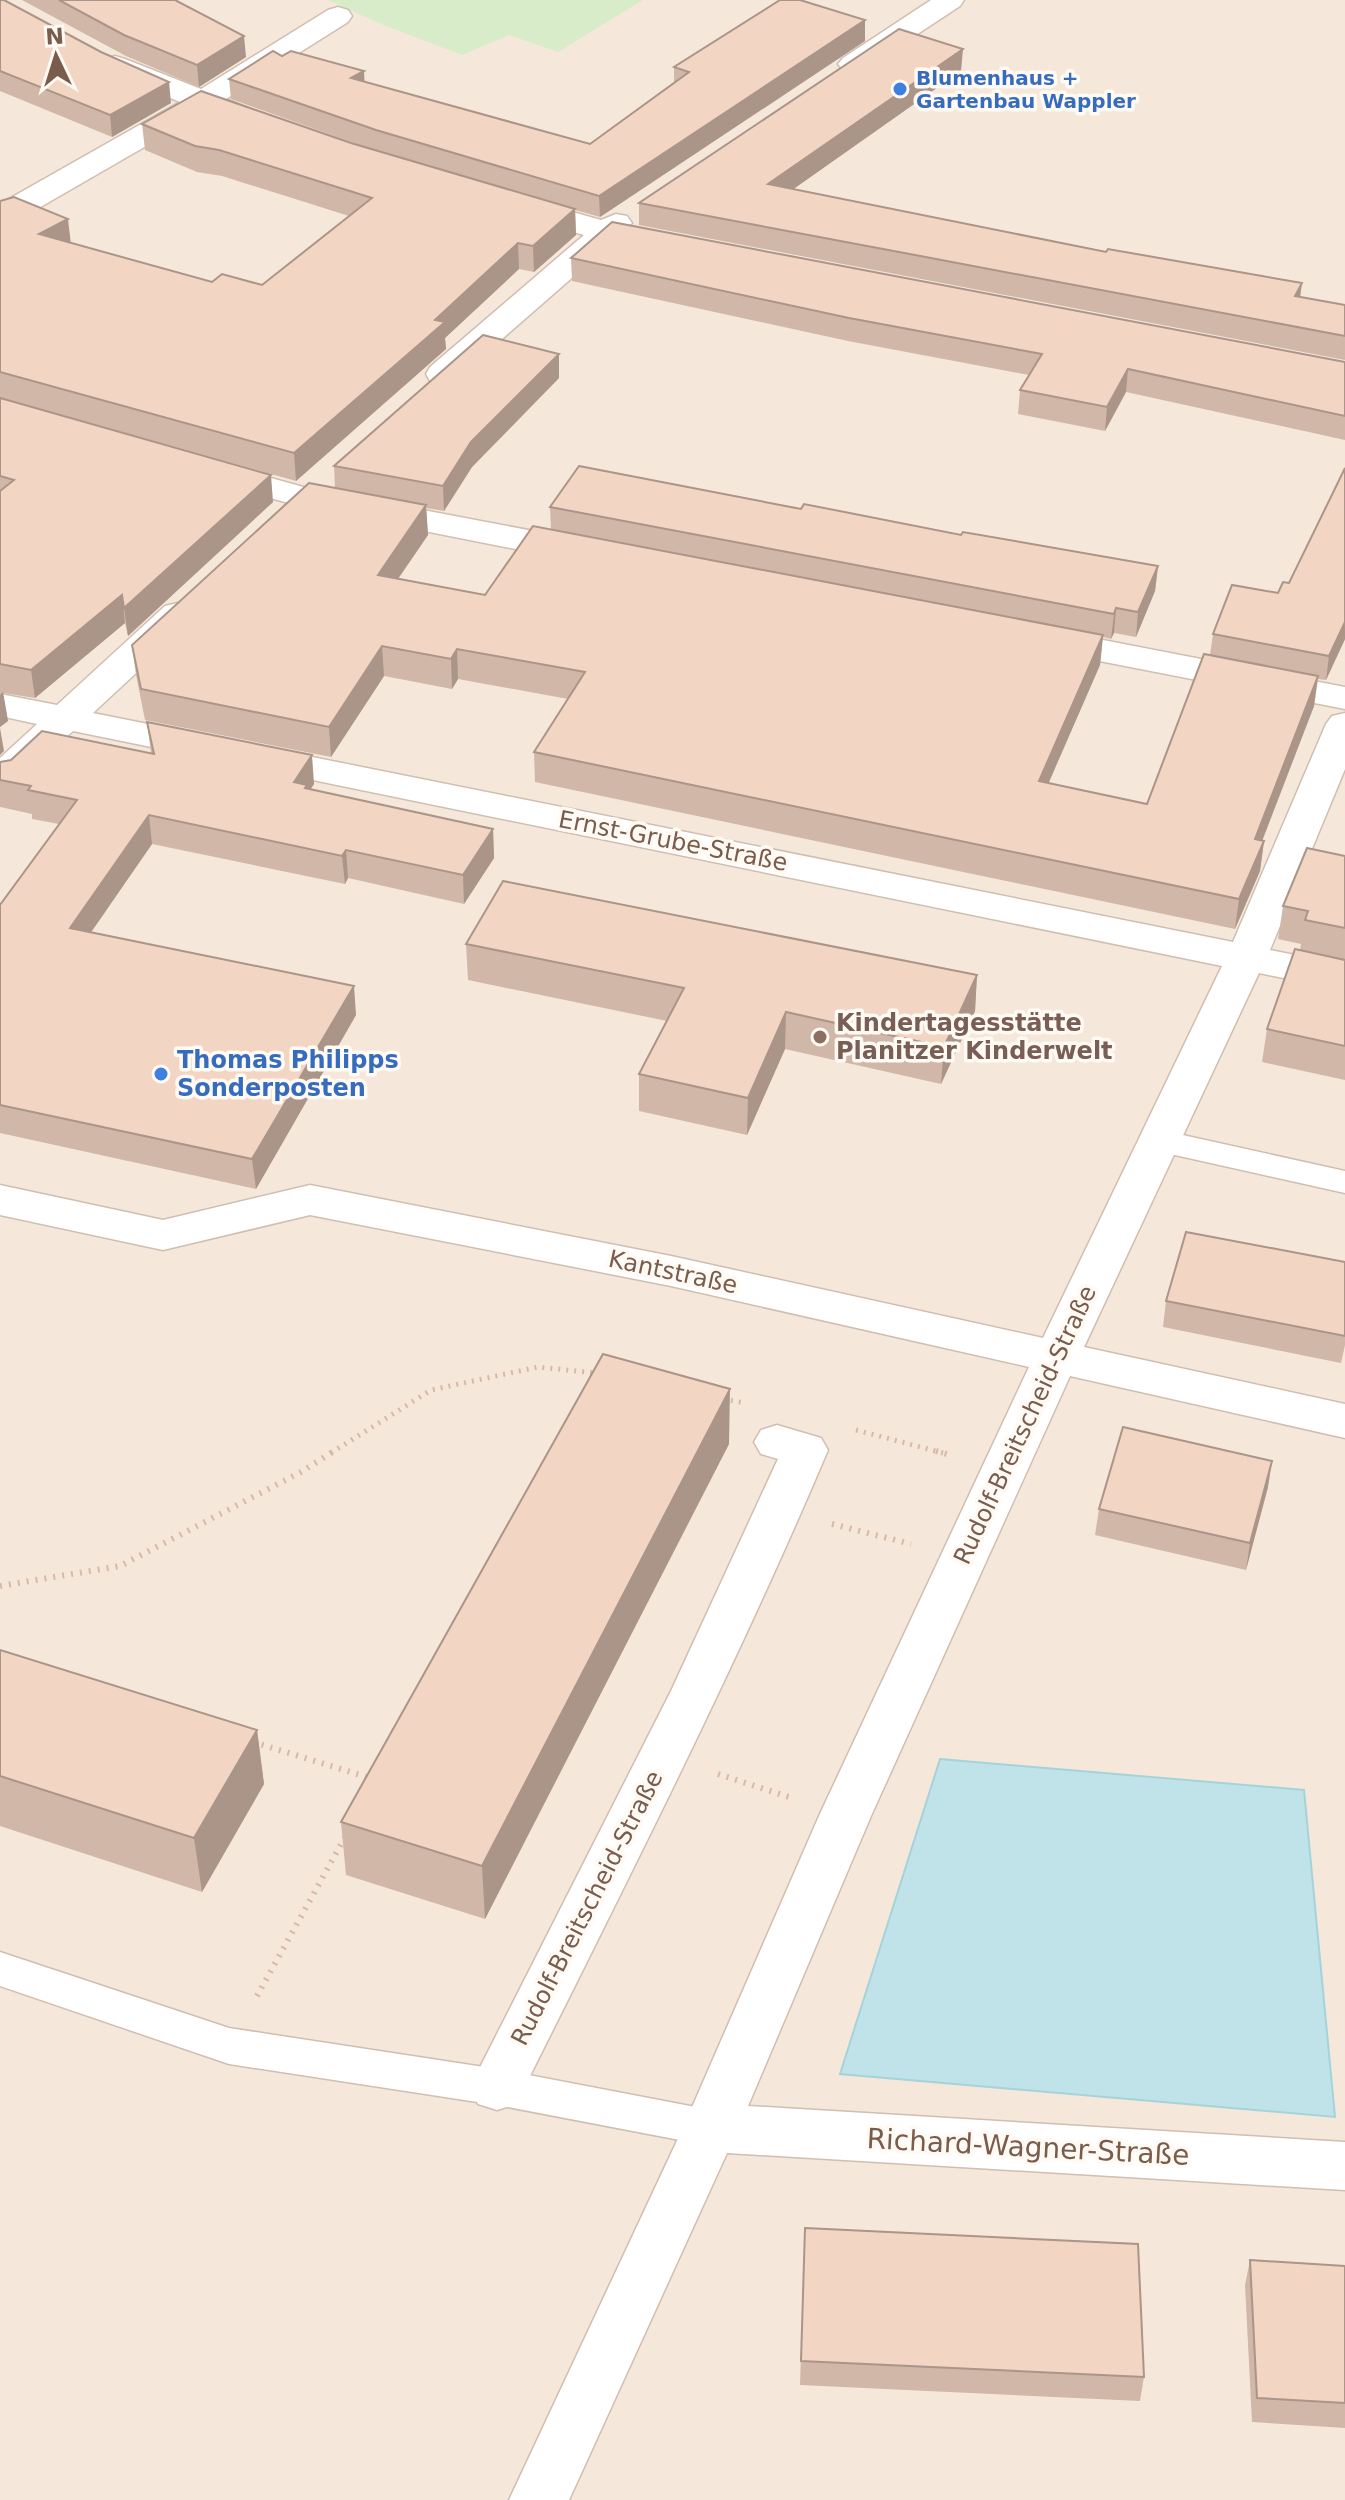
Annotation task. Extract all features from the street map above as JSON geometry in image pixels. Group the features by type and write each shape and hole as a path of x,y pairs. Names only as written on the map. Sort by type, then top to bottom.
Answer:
{"street":[{"path":"824,84 950,0"},
{"path":"0,217 201,102 338,16"},
{"path":"89,51 201,102 275,129"},
{"path":"484,196 604,231 696,249"},
{"path":"419,395 604,231 643,205"},
{"path":"182,463 292,508 614,557"},
{"path":"292,508 338,467"},
{"path":"0,778 202,592"},
{"path":"1003,632 1345,698"},
{"name":"Ernst-Grube-Straße","path":"0,705 1345,978"},
{"name":"Rudolf-Breitscheid-Straße","path":"539,2500 711,2128 845,1816 1003,1469 1247,956 1345,724"},
{"name":"Kantstraße","path":"0,1200 163,1235 310,1200 671,1271 1345,1421"},
{"name":"Rudolf-Breitscheid-Straße","path":"497,2087 663,1757 779,1512 805,1450 777,1442"},
{"name":"Richard-Wagner-Straße","path":"711,2128 1345,2166"}],"lane":[{"path":"1160,1141 1345,1182"},
{"path":"0,1969 229,2046 497,2087 711,2128"}],"path":[{"path":"0,1586 120,1566 301,1472 431,1390 538,1367 607,1374"},
{"path":"716,1397 747,1403"},
{"path":"854,1429 1003,1469"},
{"path":"241,1738 376,1780 369,1793"},
{"path":"229,2046 347,1833"}],"shaded area":[{"path":"0,0 1345,0 1345,2500 0,2500"}],"green space":[{"path":"328,0 643,0 558,52 509,35 462,55"}],"water":[{"path":"940,1759 1304,1790 1335,2117 840,2074"}],"building":[{"path":"0,0 101,52 169,82 110,115 0,71"},
{"path":"59,0 175,0 244,36 197,65 124,35"},
{"path":"780,0 800,0 865,20 599,196 376,130 229,79 273,51 282,56 291,51 364,71 351,78 590,144 689,72 674,67"},
{"path":"899,29 963,49 768,184 1106,252 1108,249 1302,283 1295,296 1345,305 1345,336 639,203"},
{"path":"201,91 351,143 575,209 533,246 518,243 435,320 445,322 294,453 0,372 0,201 14,197 68,219 39,234 212,282 222,274 262,285 372,198 219,150 195,146 142,124"},
{"path":"612,222 1345,362 1345,416 1128,369 1107,407 1020,390 1042,354 849,318 571,258"},
{"path":"483,335 559,354 471,442 443,486 334,466"},
{"path":"0,398 271,475 124,608 122,595 31,670 0,664 0,491 14,480 0,476"},
{"path":"579,466 801,509 804,504 961,535 963,532 1158,566 1138,612 1116,608 1114,614 550,507"},
{"path":"1345,468 1345,622 1329,656 1213,634 1232,585 1278,593 1283,582 1289,583"},
{"path":"309,483 426,505 378,575 485,595 533,526 1103,635 1039,781 1147,804 1204,654 1318,676 1255,839 1264,841 1239,899 534,752 585,672 457,649 451,659 382,646 329,727 141,689 132,645"},
{"path":"147,722 312,755 294,782 307,785 305,788 493,829 463,875 346,850 342,856 149,815 70,928 354,986 252,1159 0,1105 0,905 77,800 28,790 31,786 0,780 0,762 11,760 42,731 154,754"},
{"path":"1307,848 1345,856 1345,928 1305,920 1308,911 1283,906"},
{"path":"503,881 977,975 944,1047 786,1012 748,1098 639,1074 684,988 466,944"},
{"path":"1295,949 1345,960 1345,1046 1267,1029"},
{"path":"1186,1232 1345,1262 1345,1336 1166,1301"},
{"path":"603,1354 730,1389 482,1866 341,1822"},
{"path":"1123,1427 1272,1461 1250,1543 1099,1509"},
{"path":"0,1650 257,1730 194,1838 0,1776"},
{"path":"805,2228 1138,2244 1144,2377 801,2361"},
{"path":"1250,2260 1345,2266 1345,2403 1257,2398"}],"place":[{"name":"Blumenhaus + Gartenbau Wappler","path":"900,89"},
{"name":"Kindertagesstätte Planitzer Kinderwelt","path":"820,1037"},
{"name":"Thomas Philipps Sonderposten","path":"161,1074"}]}
